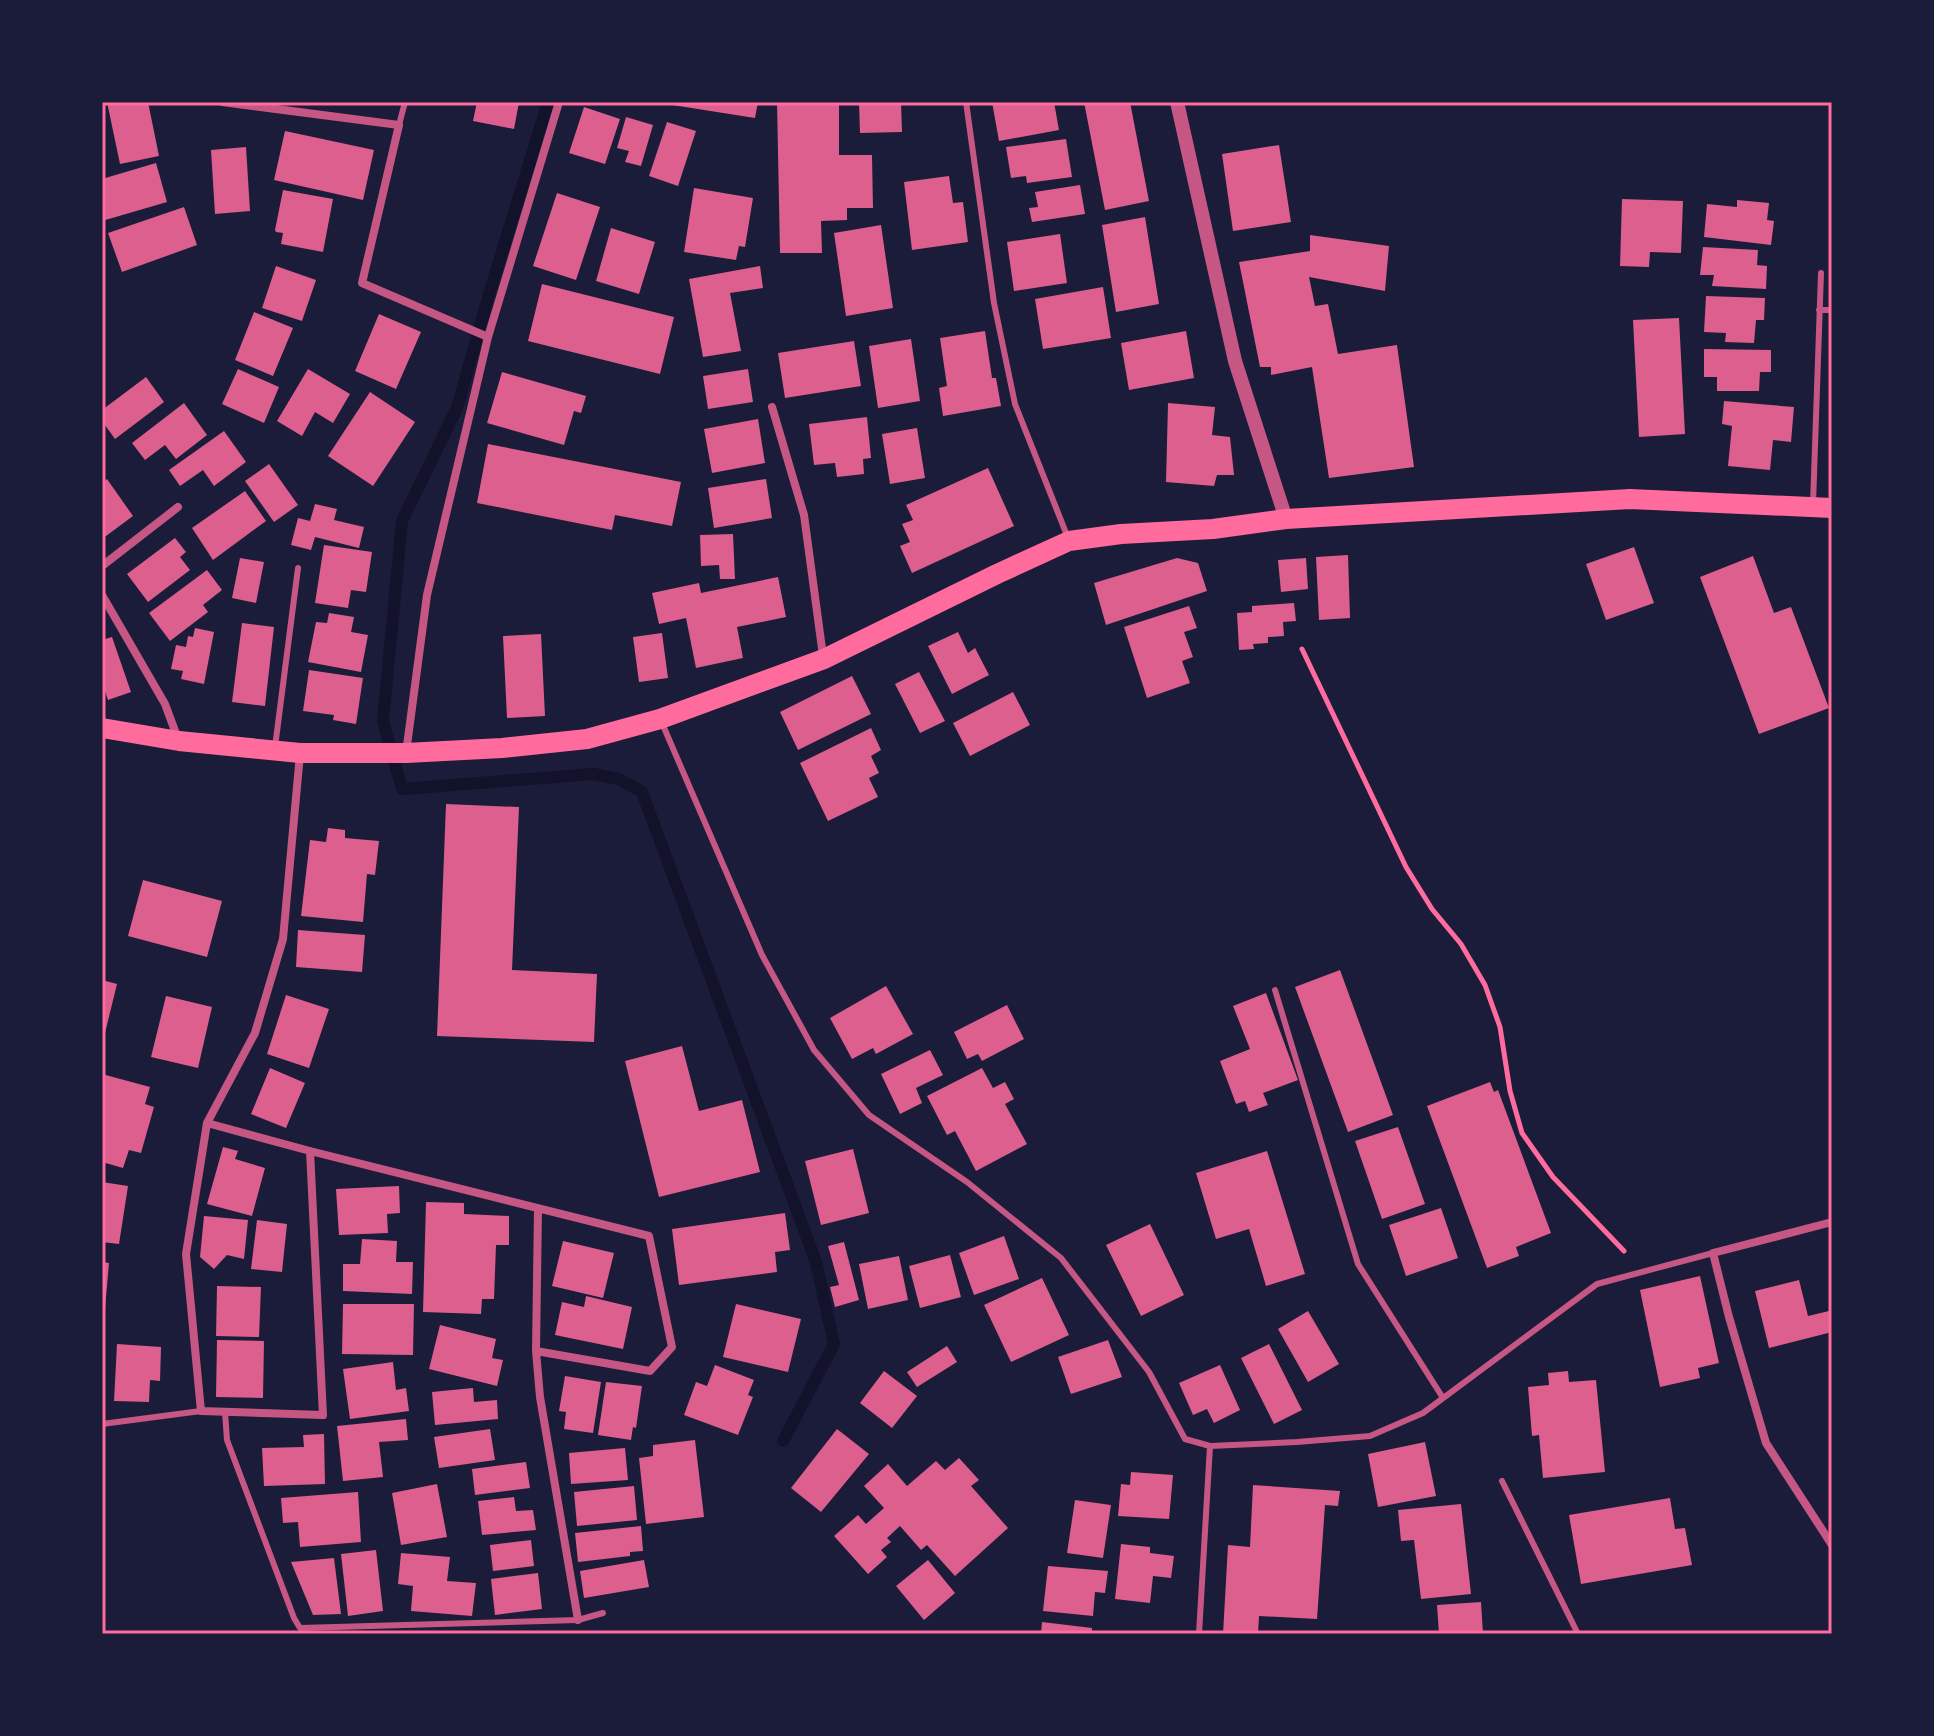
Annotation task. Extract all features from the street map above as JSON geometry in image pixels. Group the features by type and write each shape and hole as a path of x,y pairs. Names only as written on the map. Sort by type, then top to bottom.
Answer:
{"main road":[{"path":"102,728 179,741 300,753 401,754 587,739 660,719 824,659 1069,541 1121,534 1213,529 1286,519 1630,499 1822,508"}],"street":[{"path":"222,102 399,125 362,283 488,337"},
{"path":"401,754 427,595 488,337 559,102"},
{"path":"1177,102 1235,361 1286,519"},
{"path":"772,407 804,515 824,659"},
{"path":"102,566 178,507"},
{"path":"102,595 165,704 179,741"},
{"path":"300,753 283,939 255,1033 207,1123 186,1254 201,1411 323,1415 310,1151"},
{"path":"207,1123 649,1236 672,1347 650,1371 536,1351"},
{"path":"538,1209 536,1351 540,1397 578,1620"},
{"path":"1832,1222 1713,1253 1766,1443 1832,1545"}],"lane":[{"path":"399,125 405,102"},
{"path":"966,102 994,303 1015,404 1069,541"},
{"path":"1821,273 1822,508"},
{"path":"1819,310 1832,310"},
{"path":"275,751 298,568"},
{"path":"660,719 762,955 814,1050 869,1115 967,1182 1061,1258 1149,1372 1185,1439 1210,1446 1370,1436 1423,1413 1597,1284 1713,1253"},
{"path":"1275,990 1358,1264 1443,1398"},
{"path":"102,1424 201,1411"},
{"path":"225,1412 227,1440 300,1628 578,1620 603,1613"},
{"path":"1199,1634 1210,1446"},
{"path":"1502,1481 1578,1634"}],"path":[{"path":"1302,649 1406,867 1432,909 1461,944 1485,985 1500,1027 1510,1091 1522,1133 1553,1177 1644,1272"}],"building":[{"path":"107,102 148,102 159,156 120,164"},
{"path":"477,102 519,102 514,129 473,121"},
{"path":"666,102 758,102 755,118"},
{"path":"777,102 839,102 839,155 872,155 873,208 847,208 847,220 821,221 822,253 780,253"},
{"path":"859,102 901,102 902,132 860,133"},
{"path":"992,102 1054,102 1059,130 999,141"},
{"path":"1084,102 1130,102 1149,201 1105,210"},
{"path":"584,107 620,119 605,164 569,153"},
{"path":"626,117 653,125 641,166 625,162 629,151 617,148"},
{"path":"667,122 696,131 678,186 649,176"},
{"path":"285,131 374,150 363,200 274,180"},
{"path":"1066,139 1072,177 1027,183 1026,176 1011,178 1006,147"},
{"path":"1279,145 1291,222 1233,231 1222,154"},
{"path":"246,147 250,211 215,214 211,150"},
{"path":"156,163 167,202 102,221 102,179"},
{"path":"949,176 953,203 963,202 968,242 912,250 904,182"},
{"path":"1080,185 1085,214 1032,222 1029,208 1038,207 1035,192"},
{"path":"694,188 753,198 745,247 739,246 736,260 684,252"},
{"path":"283,190 333,199 323,252 281,244 283,233 275,230"},
{"path":"557,193 600,207 576,280 533,266"},
{"path":"1622,199 1683,201 1681,253 1650,252 1649,267 1620,266"},
{"path":"1737,200 1769,203 1767,220 1774,221 1771,245 1704,237 1707,204 1737,207"},
{"path":"184,207 197,245 122,272 108,233"},
{"path":"1145,217 1159,304 1116,312 1102,225"},
{"path":"881,225 893,308 846,316 834,233"},
{"path":"611,228 655,242 639,294 596,281"},
{"path":"1060,234 1067,283 1014,291 1007,242"},
{"path":"1310,235 1389,246 1385,291 1309,277 1315,306 1328,304 1338,354 1397,345 1414,467 1329,478 1312,367 1271,375 1271,367 1260,367 1239,262 1310,251"},
{"path":"1703,247 1758,250 1757,265 1767,266 1766,289 1712,286 1714,275 1700,275"},
{"path":"276,266 316,280 302,321 262,308"},
{"path":"760,266 763,288 730,293 741,351 703,357 689,279"},
{"path":"542,284 674,317 660,374 528,341"},
{"path":"1103,287 1111,338 1043,349 1035,299"},
{"path":"1706,296 1765,298 1764,320 1756,320 1754,343 1725,342 1726,333 1704,332"},
{"path":"254,312 293,328 273,376 235,360"},
{"path":"379,314 421,332 396,389 355,371"},
{"path":"1679,318 1685,434 1639,437 1633,320"},
{"path":"985,331 992,378 996,378 1001,406 943,416 939,388 947,386 940,338"},
{"path":"1186,331 1194,378 1129,390 1121,343"},
{"path":"911,339 920,401 878,408 869,346"},
{"path":"854,341 861,386 785,398 778,353"},
{"path":"1704,349 1771,350 1771,372 1760,372 1759,391 1717,391 1717,377 1704,377"},
{"path":"238,369 279,387 264,423 222,404"},
{"path":"308,369 350,394 333,423 315,412 302,436 277,421"},
{"path":"748,369 753,402 708,409 703,376"},
{"path":"502,372 586,396 581,413 574,411 564,445 487,423"},
{"path":"146,377 164,402 115,439 102,421 102,410"},
{"path":"370,392 415,422 373,486 328,456"},
{"path":"1724,401 1794,407 1791,442 1773,440 1770,470 1728,466 1732,426 1722,424"},
{"path":"184,403 207,435 176,459 165,445 145,460 132,443"},
{"path":"1168,403 1215,407 1212,435 1230,437 1234,475 1217,475 1214,486 1166,482"},
{"path":"867,417 871,458 863,459 864,474 837,477 835,463 814,465 809,424"},
{"path":"758,419 765,463 712,473 704,429"},
{"path":"917,428 925,478 890,484 882,434"},
{"path":"224,431 246,462 214,486 203,470 180,486 169,470"},
{"path":"488,444 681,482 672,526 615,515 612,530 477,503"},
{"path":"269,464 298,505 274,522 245,481"},
{"path":"988,468 1014,526 912,573 900,546 910,542 902,524 913,520 906,505"},
{"path":"107,479 133,516 102,539 102,483"},
{"path":"766,479 772,518 714,528 708,488"},
{"path":"245,491 266,521 213,560 192,528"},
{"path":"315,504 337,509 334,520 364,527 359,548 315,537 311,550 291,545 298,518 310,521"},
{"path":"733,534 735,579 720,579 719,565 701,566 700,535"},
{"path":"175,538 186,552 180,557 190,570 148,602 127,574"},
{"path":"324,545 372,552 366,592 351,590 348,608 315,603"},
{"path":"1634,547 1654,603 1606,620 1586,564"},
{"path":"1348,555 1350,618 1319,620 1316,557"},
{"path":"1753,556 1774,613 1791,607 1829,708 1759,734 1700,577"},
{"path":"240,558 264,562 256,603 232,598"},
{"path":"1177,558 1198,563 1207,591 1106,625 1094,583"},
{"path":"1306,558 1308,589 1281,592 1278,560"},
{"path":"207,570 222,590 203,605 208,612 170,641 149,613"},
{"path":"778,577 786,617 737,627 743,658 696,668 686,618 659,624 652,593 699,583 701,593"},
{"path":"1294,603 1296,621 1283,622 1284,636 1268,637 1268,643 1253,644 1254,649 1239,650 1237,613 1252,612 1252,606"},
{"path":"1189,606 1197,628 1184,632 1193,657 1182,661 1190,683 1147,698 1124,627"},
{"path":"329,613 354,617 351,632 368,635 361,672 308,662 316,622 327,623"},
{"path":"242,623 274,627 265,706 232,702"},
{"path":"195,628 214,632 204,684 181,679 183,671 171,669 176,645 186,647 188,636 193,637"},
{"path":"958,632 968,653 975,648 989,675 952,694 928,646"},
{"path":"662,633 668,678 639,682 633,637"},
{"path":"541,634 545,716 507,718 503,636"},
{"path":"112,637 131,692 108,700 102,682 102,640"},
{"path":"309,670 363,678 356,724 333,720 334,715 303,711"},
{"path":"919,672 945,721 920,733 895,684"},
{"path":"852,676 871,714 798,750 780,712"},
{"path":"1013,692 1030,725 970,756 953,723"},
{"path":"871,728 881,750 871,756 879,773 869,778 878,797 828,821 800,763"},
{"path":"446,804 519,807 512,970 597,974 594,1042 437,1036"},
{"path":"328,828 345,830 345,838 379,841 375,875 367,874 363,922 301,916 310,840 326,842"},
{"path":"143,880 222,901 207,957 128,936"},
{"path":"298,930 365,935 362,972 296,967"},
{"path":"1340,970 1393,1115 1348,1132 1295,987"},
{"path":"102,980 117,984 105,1033 102,1032"},
{"path":"886,986 913,1034 876,1054 873,1048 852,1059 830,1018"},
{"path":"1266,993 1298,1080 1263,1093 1268,1105 1249,1112 1245,1101 1236,1104 1220,1061 1250,1049 1233,1006"},
{"path":"286,995 329,1009 309,1068 267,1054"},
{"path":"166,996 212,1007 198,1068 151,1057"},
{"path":"1007,1005 1024,1039 982,1061 978,1054 967,1059 954,1032"},
{"path":"682,1046 699,1111 742,1100 760,1172 659,1197 625,1061"},
{"path":"930,1050 943,1075 916,1088 922,1103 900,1114 881,1074"},
{"path":"270,1068 305,1083 286,1128 251,1114"},
{"path":"982,1068 993,1088 1005,1082 1014,1099 1005,1104 1027,1144 976,1171 955,1131 947,1135 927,1096"},
{"path":"102,1074 150,1087 145,1104 154,1107 141,1153 129,1150 123,1168 102,1162"},
{"path":"1490,1082 1494,1092 1498,1090 1551,1233 1516,1247 1519,1256 1487,1268 1427,1106"},
{"path":"1398,1127 1425,1204 1382,1219 1355,1141"},
{"path":"223,1147 238,1151 235,1159 265,1168 252,1216 207,1204"},
{"path":"853,1149 869,1213 821,1225 805,1161"},
{"path":"1267,1151 1305,1274 1266,1286 1249,1229 1216,1239 1196,1173"},
{"path":"102,1182 128,1186 119,1244 102,1242"},
{"path":"399,1186 400,1213 387,1214 388,1233 339,1235 336,1189"},
{"path":"426,1202 464,1203 464,1214 509,1216 509,1245 496,1245 494,1299 482,1299 481,1314 423,1312"},
{"path":"1441,1208 1458,1258 1406,1276 1389,1225"},
{"path":"785,1213 790,1250 775,1252 777,1272 679,1285 672,1229"},
{"path":"204,1216 248,1220 244,1259 227,1255 214,1269 200,1257"},
{"path":"257,1220 287,1224 282,1272 251,1269"},
{"path":"1150,1224 1184,1295 1141,1316 1106,1245"},
{"path":"1004,1236 1019,1279 974,1295 959,1253"},
{"path":"362,1239 397,1241 396,1262 413,1262 412,1294 343,1291 343,1264 360,1264"},
{"path":"563,1241 614,1253 603,1298 552,1286"},
{"path":"844,1242 859,1300 835,1307 830,1287 839,1285 828,1246"},
{"path":"950,1255 961,1297 920,1308 909,1266"},
{"path":"899,1256 908,1300 868,1309 859,1264"},
{"path":"102,1262 109,1263 104,1320 102,1320"},
{"path":"1700,1276 1719,1363 1698,1368 1700,1378 1660,1387 1640,1290"},
{"path":"1042,1278 1069,1335 1011,1362 984,1305"},
{"path":"1799,1280 1808,1316 1829,1311 1832,1332 1769,1348 1755,1291"},
{"path":"217,1286 261,1287 259,1337 216,1336"},
{"path":"586,1296 632,1307 623,1349 555,1335 562,1302 584,1307"},
{"path":"343,1304 414,1304 413,1355 342,1354"},
{"path":"736,1304 801,1319 788,1372 723,1357"},
{"path":"1308,1311 1339,1364 1308,1382 1278,1329"},
{"path":"440,1325 496,1339 492,1358 503,1360 497,1386 429,1369"},
{"path":"217,1340 264,1341 263,1398 216,1397"},
{"path":"1108,1340 1122,1377 1071,1394 1058,1357"},
{"path":"117,1344 161,1347 160,1381 150,1380 149,1402 114,1401"},
{"path":"1269,1344 1302,1410 1274,1424 1241,1358"},
{"path":"947,1346 957,1362 917,1387 907,1372"},
{"path":"393,1362 396,1390 406,1388 409,1411 350,1419 343,1369"},
{"path":"715,1365 754,1380 748,1395 753,1397 738,1435 684,1415 696,1382 707,1386"},
{"path":"1220,1365 1240,1410 1214,1423 1207,1409 1193,1415 1179,1383"},
{"path":"884,1371 917,1396 892,1428 860,1403"},
{"path":"1568,1371 1569,1382 1596,1380 1605,1472 1543,1478 1539,1435 1532,1436 1528,1387 1549,1385 1548,1373"},
{"path":"565,1376 601,1382 593,1433 564,1429 566,1412 559,1411"},
{"path":"606,1382 642,1386 636,1428 633,1427 631,1440 598,1435"},
{"path":"473,1388 474,1402 497,1400 498,1419 435,1425 432,1392"},
{"path":"406,1419 408,1440 379,1442 383,1477 343,1481 337,1426"},
{"path":"490,1429 495,1460 439,1468 434,1437"},
{"path":"837,1429 869,1454 821,1512 791,1488"},
{"path":"324,1434 325,1484 264,1486 262,1448 304,1447 303,1435"},
{"path":"695,1440 704,1517 646,1524 639,1458 653,1456 653,1445"},
{"path":"1425,1442 1436,1496 1378,1507 1368,1454"},
{"path":"625,1448 628,1480 571,1484 569,1453"},
{"path":"959,1458 979,1480 971,1486 1008,1528 955,1576 927,1545 921,1550 900,1526 887,1538 891,1542 881,1550 887,1557 868,1574 834,1536 858,1515 866,1524 884,1508 864,1486 888,1464 907,1486 936,1461 945,1470"},
{"path":"526,1462 530,1488 475,1495 472,1469"},
{"path":"1131,1472 1173,1475 1169,1519 1118,1516 1121,1484 1130,1485"},
{"path":"437,1484 447,1537 401,1545 392,1493"},
{"path":"1253,1485 1340,1491 1338,1506 1325,1505 1317,1619 1259,1616 1258,1634 1223,1634 1228,1545 1250,1547"},
{"path":"634,1486 637,1520 577,1526 574,1492"},
{"path":"358,1492 361,1542 300,1547 298,1522 283,1523 281,1498"},
{"path":"514,1497 516,1511 533,1510 536,1530 482,1535 478,1501"},
{"path":"1670,1498 1675,1529 1685,1528 1692,1565 1581,1584 1569,1515"},
{"path":"1075,1500 1111,1505 1103,1558 1067,1553"},
{"path":"1461,1504 1471,1594 1421,1599 1414,1540 1401,1541 1398,1510"},
{"path":"641,1526 643,1551 630,1552 630,1556 578,1562 575,1533"},
{"path":"531,1540 534,1566 493,1571 490,1545"},
{"path":"1121,1544 1150,1547 1150,1553 1174,1556 1171,1578 1153,1576 1150,1603 1115,1599"},
{"path":"376,1550 383,1611 348,1616 341,1554"},
{"path":"401,1553 450,1557 447,1581 476,1583 472,1616 411,1611 413,1586 398,1584"},
{"path":"334,1558 341,1614 313,1615 291,1562"},
{"path":"644,1560 649,1587 584,1598 580,1571"},
{"path":"928,1560 955,1593 924,1620 896,1586"},
{"path":"1048,1566 1108,1571 1105,1593 1095,1592 1093,1616 1043,1611"},
{"path":"538,1573 542,1609 495,1615 491,1579"},
{"path":"1481,1602 1483,1634 1439,1634 1437,1605"},
{"path":"1042,1622 1092,1628 1092,1634 1041,1634"}],"waterway":[{"path":"548,102 457,408 402,521 383,721 402,789 593,774 619,779 642,792 816,1262 834,1344 783,1441"}]}
